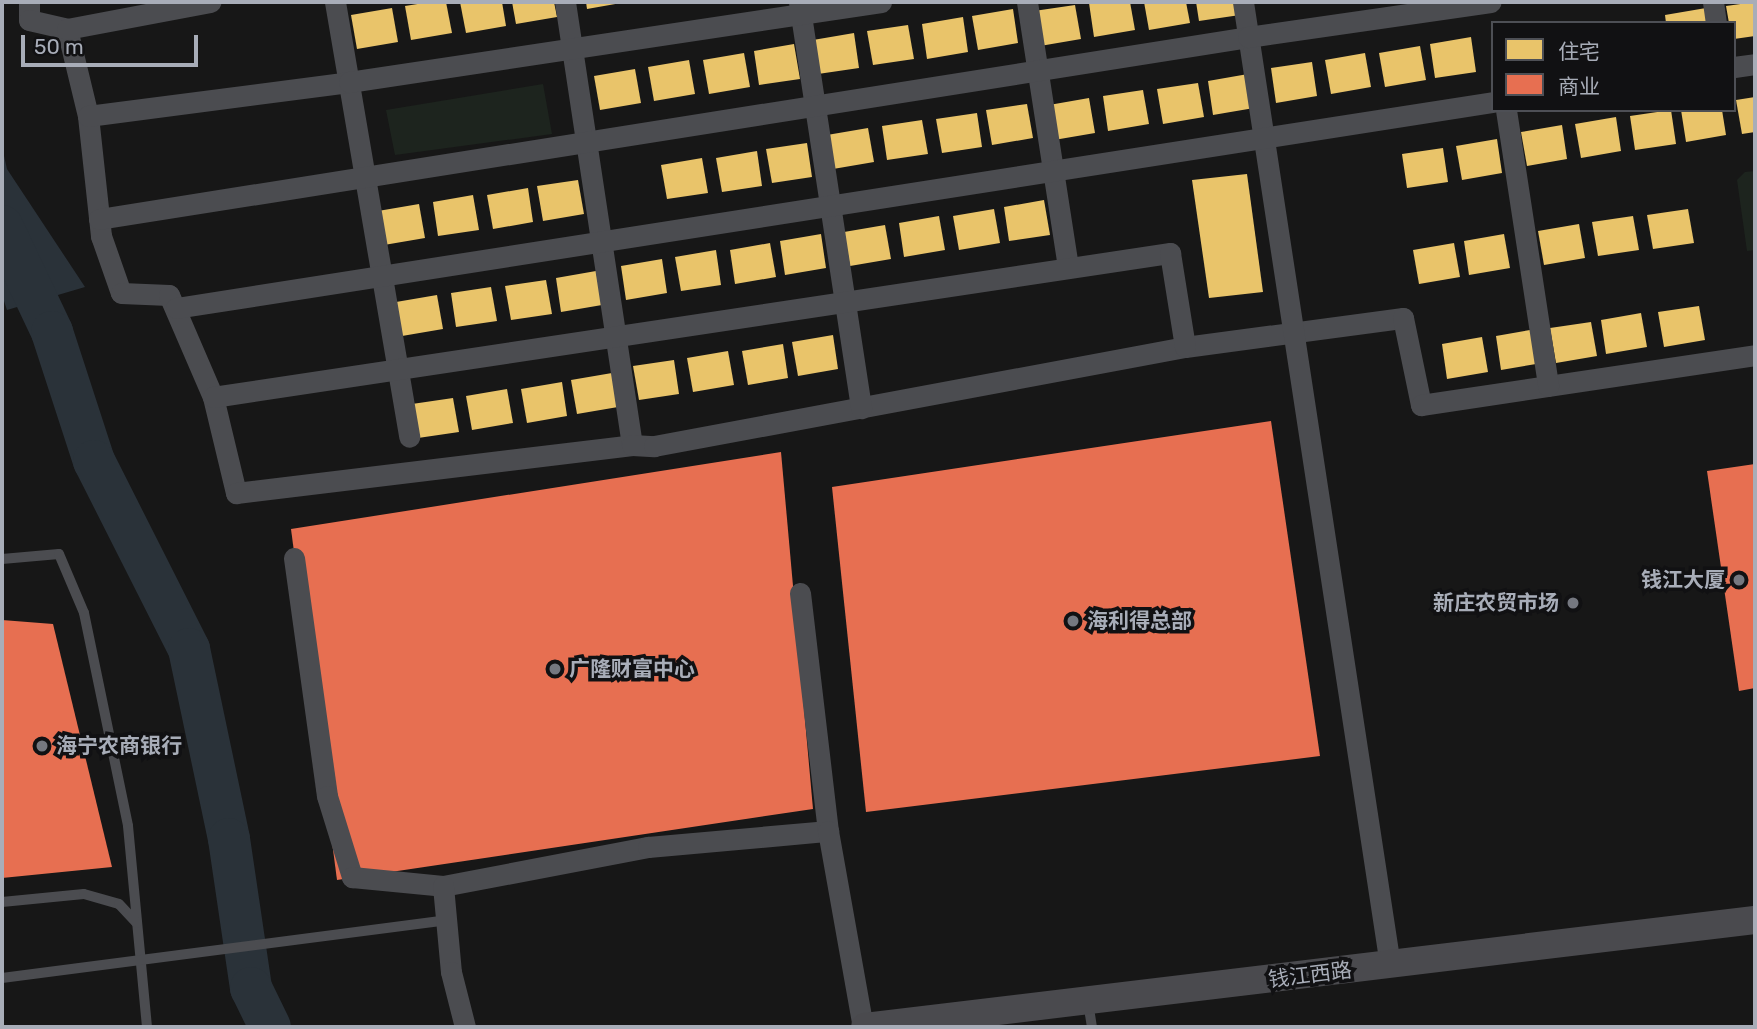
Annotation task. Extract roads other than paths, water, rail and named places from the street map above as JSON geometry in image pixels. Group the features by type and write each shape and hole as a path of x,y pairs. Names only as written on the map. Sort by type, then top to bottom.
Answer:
{"main road":[{"name":"钱江西路","path":"864,1027 1090,1015 1390,965 1755,920"}],"street":[{"path":"29,2 29,20 67,29 210,2"},
{"path":"335,2 409,438"},
{"path":"565,2 632,445"},
{"path":"88,117 349,82 572,48 800,8 881,2"},
{"path":"1027,2 1068,268"},
{"path":"1243,2 1390,965"},
{"path":"99,219 1248,37 1490,2 1493,21"},
{"path":"1713,2 1716,21"},
{"path":"800,8 861,408"},
{"path":"67,29 88,117 101,236 121,293 169,295 213,397 236,493 632,445 654,446 1185,348 1403,318 1421,405 1755,355"},
{"path":"1736,68 1755,64"},
{"path":"176,308 1491,102"},
{"path":"1506,112 1548,386"},
{"path":"213,397 1170,253 1185,348"},
{"path":"294,558 327,796 352,877 443,886 648,848 828,831"},
{"path":"800,593 828,831 864,1027"},
{"path":"443,886 451,972 465,1027"}],"lane":[{"path":"2,559 59,554 84,613 128,826 147,1027"},
{"path":"2,902 85,894 119,904 137,923"},
{"path":"2,978 446,920"}],"waterway":[{"path":"2,226 52,332 94,461 189,649 229,839 251,988 270,1027"}],"place":[{"name":"钱江大厦","path":"1739,580"},
{"name":"新庄农贸市场","path":"1573,603"},
{"name":"海利得总部","path":"1073,621"},
{"name":"广隆财富中心","path":"555,669"},
{"name":"海宁农商银行","path":"42,746"}]}
